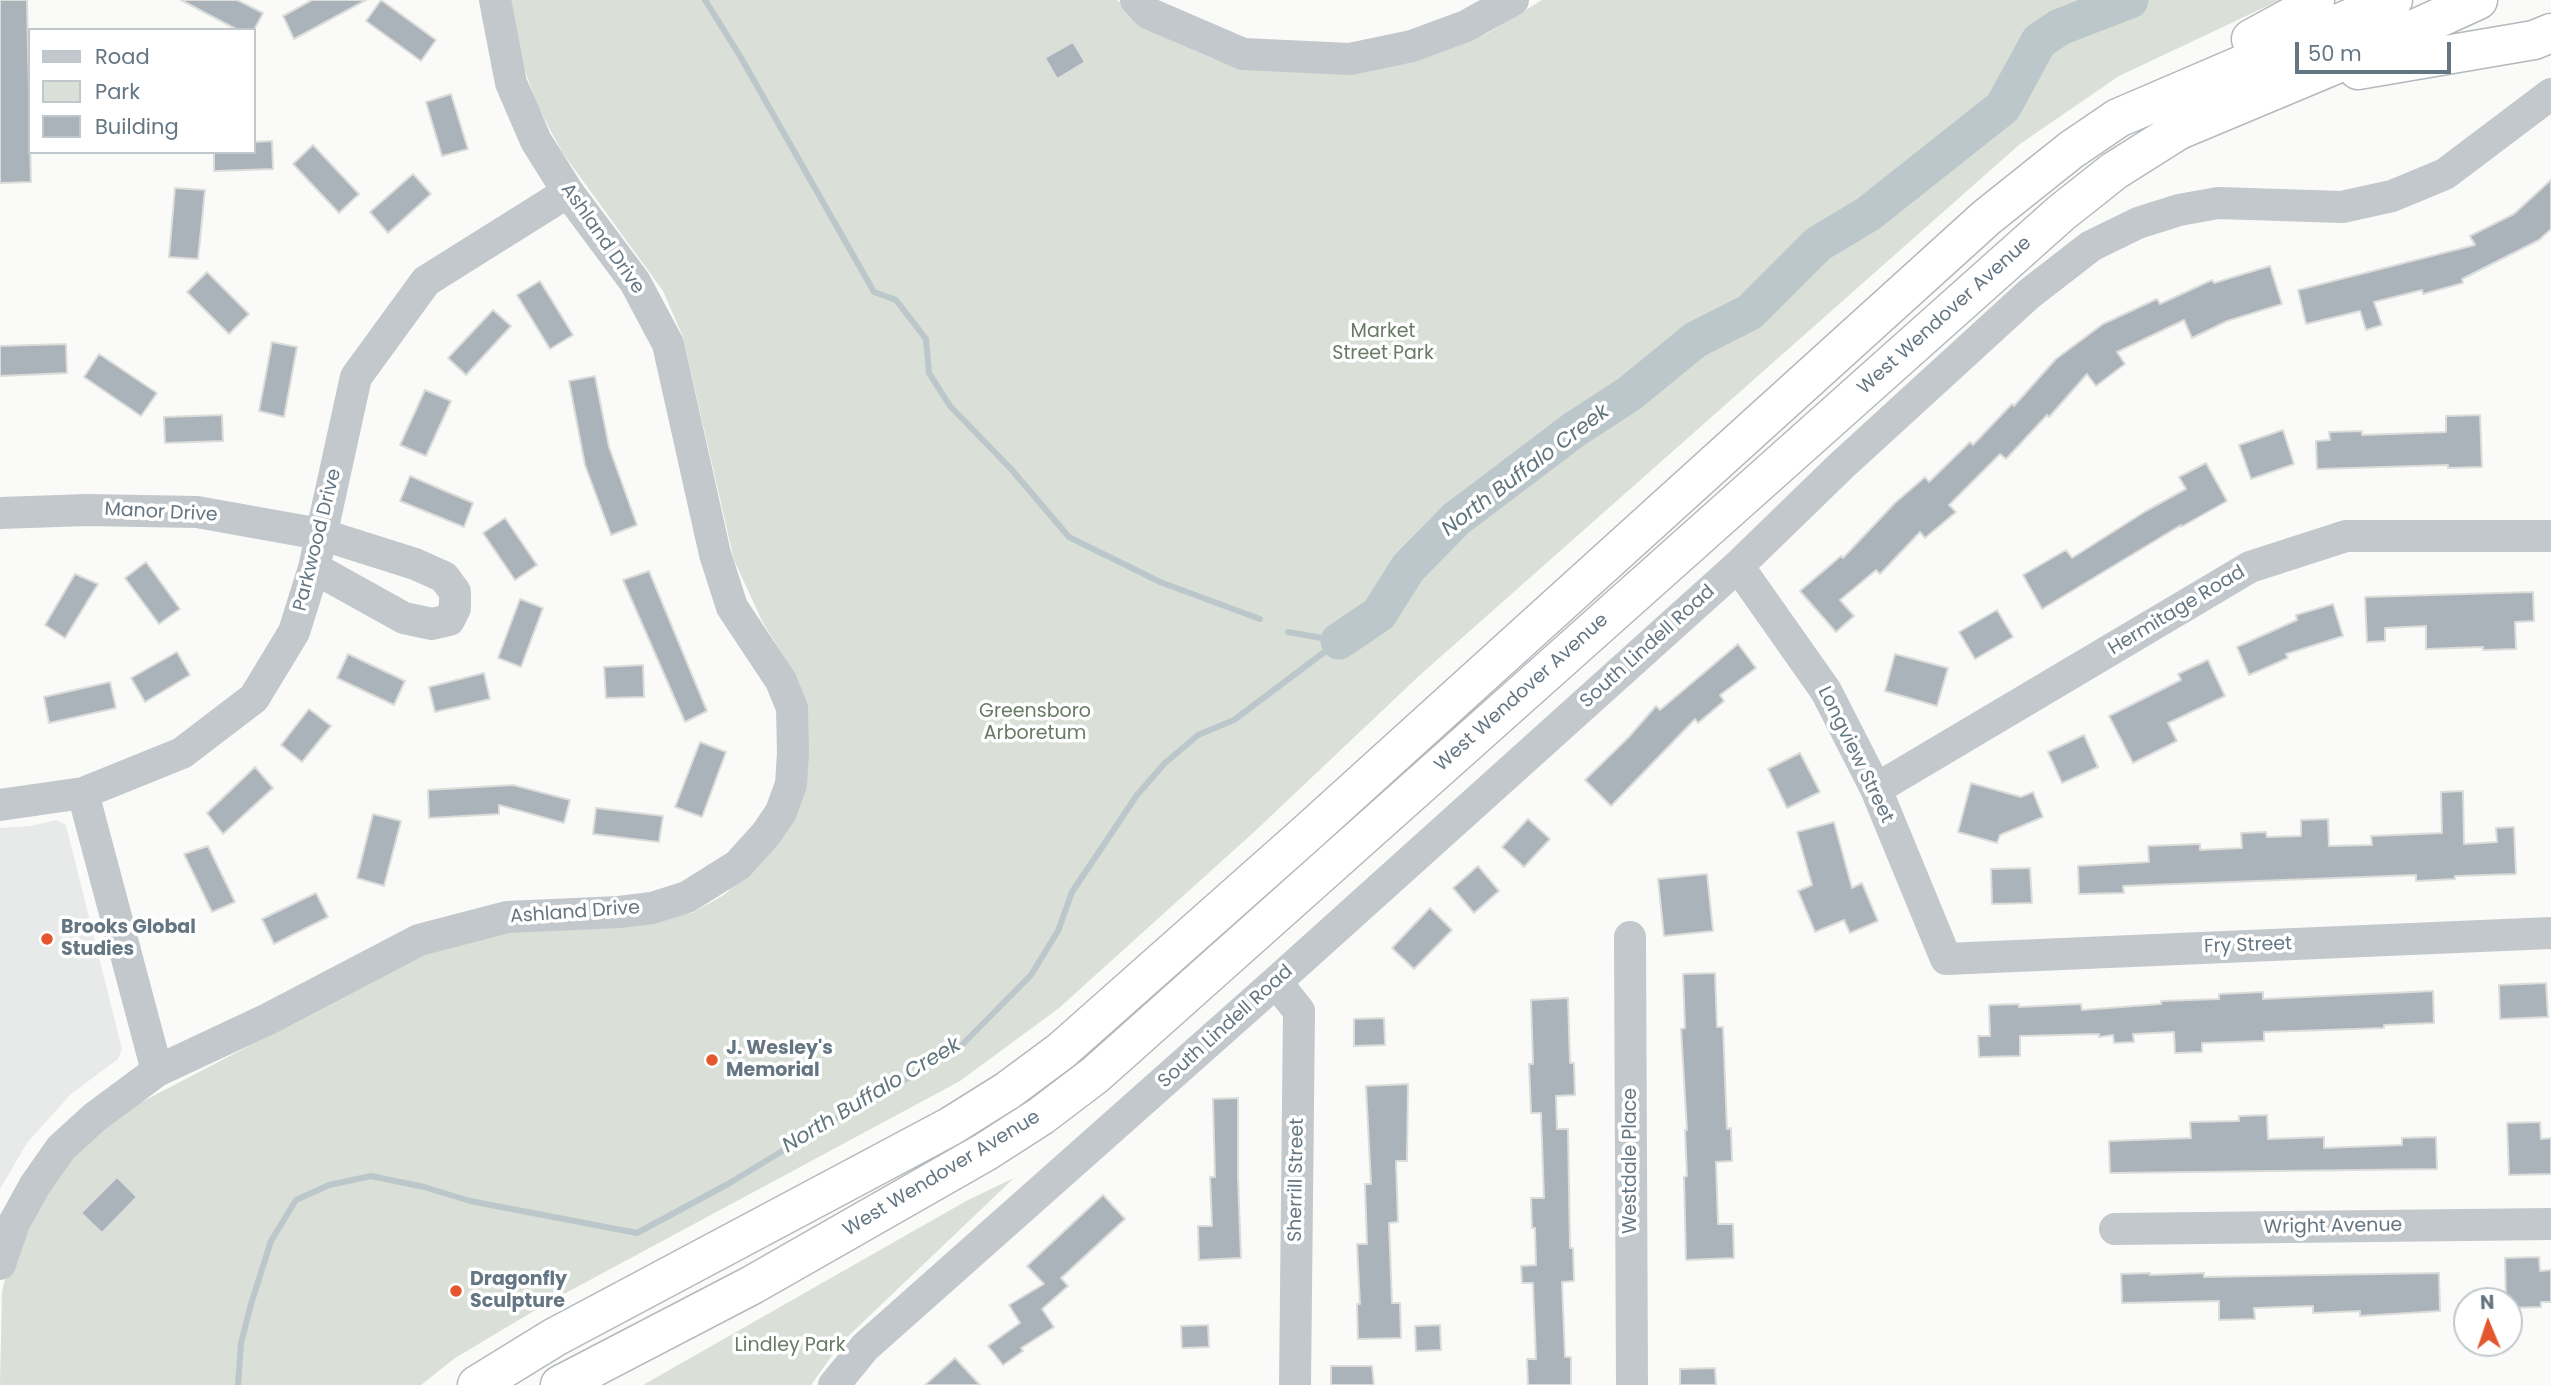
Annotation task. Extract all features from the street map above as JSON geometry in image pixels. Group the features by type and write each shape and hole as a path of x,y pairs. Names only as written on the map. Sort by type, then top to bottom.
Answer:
{"highway":[{"path":"2118,118 2293,16 2315,0"},
{"name":"West Wendover Avenue","path":"477,1385 555,1337 951,1126 1006,1091 1061,1051 1987,218 2071,150 2118,118 2393,0"},
{"name":"West Wendover Avenue","path":"560,1385 752,1285 985,1152 1041,1116 1105,1066 2061,213 2114,171 2179,130 2351,58 2478,0"},
{"path":"2297,80 2534,40 2551,33"}],"street":[{"name":"Ashland Drive","path":"0,1264 14,1223 35,1185 61,1148 95,1117 157,1071 268,1019 419,940 506,917 620,912 652,908 687,897 738,865 766,834 781,812 791,784 792,708 781,681 732,607 715,554 668,344 635,282 568,192 536,141 511,83 495,0"},
{"path":"1136,0 1148,13 1243,54 1350,59 1423,42 1466,26 1513,0"},
{"name":"South Lindell Road","path":"834,1385 865,1347 1738,566 1841,466 2029,294 2091,246 2138,223 2179,210 2218,203 2342,207 2392,196 2445,174 2548,104"},
{"name":"Parkwood Drive","path":"0,806 83,793 182,753 254,698 294,632 314,568 356,377 426,281 568,192"},
{"name":"Manor Drive","path":"0,513 87,510 197,512 320,534 415,564 444,577 455,592 456,608 449,620 432,624 404,618 314,568"},
{"name":"Hermitage Road","path":"1876,789 2250,568 2346,536 2551,536"},
{"name":"Longview Street","path":"1738,566 1826,691 1876,789 1946,959"},
{"path":"83,793 157,1071"},
{"name":"Fry Street","path":"1946,959 2551,933"},
{"name":"Westdale Place","path":"1630,937 1632,1385"},
{"name":"Sherrill Street","path":"1276,982 1299,1011 1295,1385"},
{"name":"Wright Avenue","path":"2115,1229 2551,1224"}],"shaded area":[{"name":"Brooks Global Studies","path":"56,820 66,825 122,1049 118,1059 71,1094 27,1143 0,1189 0,828 31,826"}],"green space":[{"path":"510,0 1117,0 1155,33 1211,58 1258,70 1424,58 1488,33 1542,0 2280,0 2119,76 2020,144 1420,675 1254,832 1059,1008 960,1081 549,1302 455,1358 421,1385 0,1385 2,1292 7,1271 26,1227 64,1166 113,1117 442,945 485,934 618,924 692,913 724,895 762,859 783,834 793,672 762,621 734,560 683,337 663,291 562,152 536,103 522,61"},
{"name":"Lindley Park","path":"1014,1178 841,1343 811,1385 643,1385 968,1200"}],"building":[{"path":"0,0 27,0 28,154 30,154 31,182 0,183"},
{"path":"181,0 237,0 263,13 255,28 234,28"},
{"path":"312,0 366,0 294,39 283,16"},
{"path":"381,0 436,40 421,61 366,21"},
{"path":"1073,42 1085,62 1057,79 1045,58"},
{"path":"451,94 468,149 442,156 426,102"},
{"path":"272,141 273,169 214,171 214,154 256,154 256,142"},
{"path":"313,145 359,194 339,213 293,164"},
{"path":"413,174 431,194 388,233 370,212"},
{"path":"2551,180 2551,229 2539,240 2462,279 2463,283 2423,294 2422,290 2374,302 2382,325 2366,330 2360,311 2306,324 2298,290 2475,245 2470,236 2514,214"},
{"path":"175,188 205,190 198,259 169,257"},
{"path":"2270,266 2282,304 2227,321 2192,338 2184,320 2117,352 2125,364 2096,386 2087,374 2049,417 2047,415 2006,459 2000,454 1949,505 1956,512 1925,538 1920,532 1880,574 1876,570 1840,600 1854,616 1836,632 1800,591 1841,556 1843,558 1895,503 1925,477 1929,482 1970,442 1973,445 2012,404 2014,406 2056,359 2103,324 2157,299 2160,304 2212,280 2214,283"},
{"path":"207,272 249,314 229,334 187,292"},
{"path":"540,281 573,335 550,349 517,295"},
{"path":"493,310 511,326 466,375 448,358"},
{"path":"272,342 297,347 284,417 259,411"},
{"path":"66,344 67,373 0,376 0,346"},
{"path":"99,354 157,393 141,416 84,377"},
{"path":"595,376 609,447 637,525 611,535 585,465 569,381"},
{"path":"425,390 451,401 426,456 400,445"},
{"path":"222,415 223,441 165,443 164,417"},
{"path":"2480,415 2482,467 2448,468 2448,465 2317,469 2316,441 2330,440 2329,432 2362,431 2362,435 2446,432 2446,416"},
{"path":"2283,430 2294,464 2251,479 2239,445"},
{"path":"2206,463 2227,501 2181,525 2042,609 2023,575 2066,550 2072,558 2186,489 2179,477"},
{"path":"410,476 473,503 464,527 400,501"},
{"path":"505,518 537,565 515,580 483,533"},
{"path":"146,562 180,609 159,624 125,578"},
{"path":"649,571 707,711 685,722 623,580"},
{"path":"75,574 98,584 65,638 45,625"},
{"path":"2533,592 2534,621 2515,622 2516,649 2426,649 2426,626 2385,628 2385,641 2367,642 2365,597"},
{"path":"520,599 543,608 521,667 498,658"},
{"path":"2333,604 2343,636 2286,654 2288,658 2249,675 2237,647 2297,620 2296,615"},
{"path":"1997,610 2013,637 1975,659 1959,632"},
{"path":"1738,644 1756,668 1720,695 1724,701 1698,723 1695,719 1611,806 1585,780 1656,706 1660,710"},
{"path":"177,652 190,675 145,702 131,678"},
{"path":"348,654 405,681 394,705 337,678"},
{"path":"1895,654 1948,668 1937,706 1885,691"},
{"path":"2208,660 2225,696 2168,723 2177,741 2133,763 2109,716 2181,680 2178,674"},
{"path":"643,665 644,697 606,698 604,667"},
{"path":"484,673 490,699 435,712 429,687"},
{"path":"110,682 116,708 49,723 44,697"},
{"path":"309,709 331,726 302,762 281,745"},
{"path":"2084,735 2098,767 2062,783 2048,752"},
{"path":"700,742 726,752 702,817 675,807"},
{"path":"1800,753 1820,792 1787,808 1768,769"},
{"path":"255,767 273,788 223,834 207,813"},
{"path":"1971,783 2021,797 2033,792 2043,817 2000,835 1997,843 1958,832"},
{"path":"513,785 570,800 564,823 499,805 499,814 429,818 428,790"},
{"path":"2463,791 2464,844 2497,842 2496,828 2514,827 2516,874 2455,876 2455,879 2416,881 2416,875 2123,886 2124,893 2079,894 2078,866 2149,862 2148,846 2200,844 2200,850 2242,848 2241,833 2266,832 2267,837 2301,836 2301,820 2328,819 2329,846 2372,845 2371,836 2442,833 2441,792"},
{"path":"596,808 663,816 659,842 593,834"},
{"path":"373,814 401,821 384,886 357,878"},
{"path":"1528,819 1550,839 1524,867 1502,847"},
{"path":"1834,822 1852,888 1862,883 1878,921 1850,933 1844,920 1815,932 1798,891 1812,885 1797,832"},
{"path":"208,846 235,902 212,912 184,854"},
{"path":"1478,866 1499,891 1474,913 1453,888"},
{"path":"2030,868 2032,903 1992,904 1991,869"},
{"path":"1707,874 1713,931 1664,936 1658,879"},
{"path":"316,893 328,917 274,944 262,919"},
{"path":"1430,908 1452,930 1414,969 1392,948"},
{"path":"1715,973 1717,1027 1723,1027 1727,1129 1731,1128 1732,1161 1716,1162 1718,1224 1733,1224 1734,1258 1686,1260 1684,1177 1687,1176 1687,1130 1681,1029 1685,1028 1683,974"},
{"path":"2546,983 2548,1017 2500,1019 2499,985"},
{"path":"2433,991 2434,1023 2384,1025 2384,1028 2264,1032 2264,1041 2202,1043 2202,1052 2175,1053 2174,1032 2133,1034 2134,1042 2114,1043 2113,1035 2020,1036 2020,1056 1979,1057 1978,1036 1990,1036 1989,1005 2019,1004 2019,1007 2081,1004 2082,1010 2161,1004 2161,1001 2219,999 2219,994 2263,992 2263,999"},
{"path":"1568,998 1570,1063 1574,1063 1575,1095 1556,1096 1557,1129 1568,1129 1570,1248 1573,1248 1574,1281 1562,1282 1565,1357 1571,1357 1571,1385 1528,1385 1527,1359 1536,1359 1533,1283 1522,1283 1521,1266 1536,1265 1531,1198 1544,1198 1541,1113 1531,1113 1531,1000"},
{"path":"1384,1018 1385,1045 1354,1046 1354,1019"},
{"path":"1408,1084 1407,1161 1396,1161 1398,1222 1389,1223 1392,1303 1400,1303 1401,1338 1358,1339 1357,1304 1360,1304 1357,1244 1367,1244 1365,1184 1371,1184 1366,1086"},
{"path":"1238,1098 1241,1258 1199,1260 1198,1226 1212,1226 1210,1177 1215,1177 1213,1099"},
{"path":"2267,1115 2268,1139 2324,1137 2324,1148 2402,1145 2402,1138 2436,1137 2437,1169 2110,1173 2109,1141 2191,1138 2190,1122 2239,1121 2239,1116"},
{"path":"2540,1122 2541,1139 2551,1138 2551,1174 2509,1175 2507,1123"},
{"path":"117,1177 137,1197 102,1233 81,1213"},
{"path":"1103,1195 1125,1219 1061,1278 1068,1286 1042,1309 1054,1327 1021,1348 1023,1351 1003,1365 988,1346 1020,1323 1009,1305 1044,1284 1027,1266"},
{"path":"2539,1257 2540,1271 2551,1270 2551,1302 2541,1302 2541,1307 2523,1308 2523,1287 2506,1287 2505,1258"},
{"path":"2204,1273 2204,1277 2439,1273 2440,1311 2360,1316 2360,1311 2313,1313 2313,1306 2254,1308 2255,1319 2219,1320 2219,1301 2122,1303 2121,1274"},
{"path":"1208,1325 1209,1347 1182,1348 1181,1326"},
{"path":"1440,1325 1441,1350 1416,1351 1415,1326"},
{"path":"955,1358 980,1385 925,1385"},
{"path":"1331,1366 1372,1366 1374,1385 1331,1385"},
{"path":"1715,1368 1716,1385 1680,1385 1680,1369"}],"waterway":[{"path":"705,0 740,56 874,292 896,300 926,339 929,373 950,406 1011,469 1069,537 1160,582 1260,619"},
{"name":"North Buffalo Creek","path":"1339,641 1379,614 1408,568 1456,519 1575,429 1629,394 1695,340 1750,312 1818,244 1868,214 2003,107 2039,41 2060,27 2130,0"},
{"path":"1288,632 1339,641"},
{"name":"North Buffalo Creek","path":"238,1385 241,1343 251,1304 271,1241 296,1200 329,1185 371,1176 424,1187 470,1201 637,1233 728,1184 840,1116 956,1051 1031,975 1058,931 1072,892 1137,795 1165,763 1198,735 1234,720 1339,641"}],"place":[{"name":"Brooks Global Studies","path":"47,939"},
{"name":"J. Wesley's Memorial","path":"712,1060"},
{"name":"Dragonfly Sculpture","path":"456,1291"}],"park label":[{"name":"Market Street Park","path":"1383,343"},
{"name":"Greensboro Arboretum","path":"1035,723"}]}
